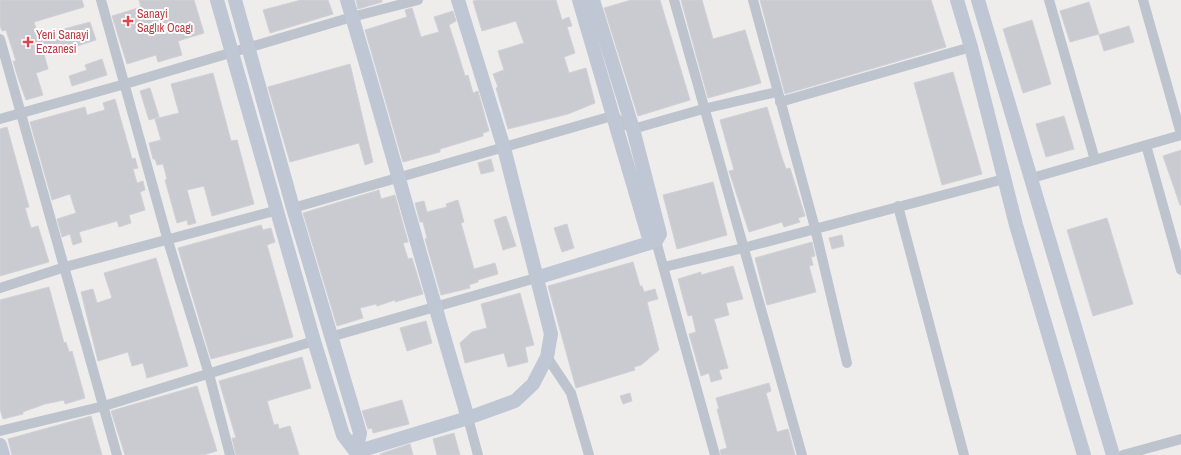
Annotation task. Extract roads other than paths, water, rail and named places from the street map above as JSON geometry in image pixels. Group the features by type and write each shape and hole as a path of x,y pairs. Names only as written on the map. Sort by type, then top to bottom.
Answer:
{"street":[{"path":"101,0 168,241 209,374 230,455"},
{"path":"217,0 278,210 314,341 343,435 353,454"},
{"path":"235,0 330,337 360,433 353,454"},
{"path":"347,0 399,176 434,306 478,455"},
{"path":"0,119 352,17 418,0"},
{"path":"353,454 468,418 515,401 533,384 547,357 552,334 536,278 504,148 458,0"},
{"path":"579,0 648,235 656,241 664,267 715,455"},
{"path":"330,337 536,278 656,241 660,234 633,129 593,0"},
{"path":"674,0 703,109 802,455"},
{"path":"753,0 815,228 847,362"},
{"path":"957,0 971,47 1004,179 1084,455"},
{"path":"978,0 1113,455"},
{"path":"1049,0 1095,160"},
{"path":"1032,178 1181,134 1143,0"},
{"path":"0,39 117,455"},
{"path":"780,102 971,47"},
{"path":"293,208 399,176 504,148 612,116 633,129 703,109 777,92"},
{"path":"1146,145 1181,270"},
{"path":"664,267 743,248 1004,179"},
{"path":"898,206 964,455"},
{"path":"0,288 65,267 168,241 278,210"},
{"path":"0,431 104,406 314,341"},
{"path":"547,357 571,393 589,455"},
{"path":"1123,455 1181,439"},
{"path":"0,445 2,455"}],"place":[{"name":"Sanayi Saglık Ocagı","path":"128,21"},
{"name":"Yeni Sanayi Eczanesi","path":"28,42"}]}
